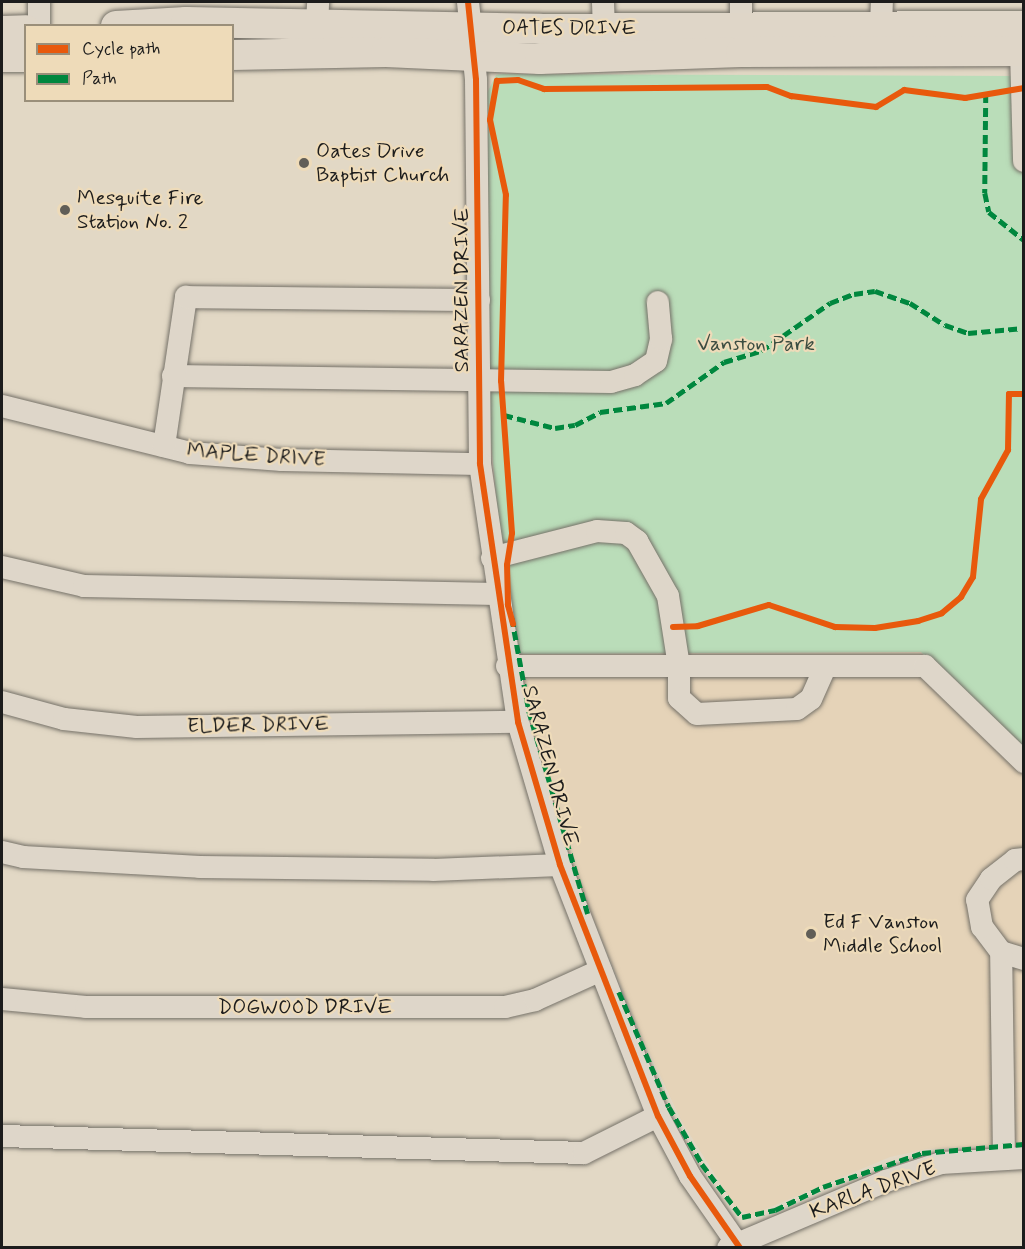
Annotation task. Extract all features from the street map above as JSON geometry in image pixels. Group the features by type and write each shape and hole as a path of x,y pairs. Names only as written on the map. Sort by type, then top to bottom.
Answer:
{"main road":[{"name":"OATES DRIVE","path":"130,24 186,16 317,13 603,15 741,27 1023,41"},
{"name":"OATES DRIVE","path":"234,56 386,52 540,59 741,27 882,14 1023,41"},
{"path":"2,31 24,30"},
{"path":"2,57 24,57"}],"street":[{"path":"39,2 39,24"},
{"name":"SARAZEN DRIVE","path":"468,14 476,57 480,464 507,666 518,722 560,865 658,1116 690,1176 735,1246"},
{"path":"1023,41 1023,161"},
{"path":"164,446 186,297 479,300"},
{"path":"173,376 611,382 635,375 656,360 661,339 658,302"},
{"name":"MAPLE DRIVE","path":"2,406 190,453 282,460 480,464"},
{"path":"492,558 597,531 626,533 637,541 668,596 679,666 679,698 697,714 797,709 811,699 826,666"},
{"path":"2,567 84,586 497,594"},
{"path":"507,666 925,666 1023,762"},
{"name":"ELDER DRIVE","path":"2,702 64,719 137,727 518,722"},
{"path":"2,852 200,867 433,870 560,865"},
{"path":"1013,1158 1001,952 982,927 977,900 992,879 1015,860 1023,859"},
{"path":"1001,952 1023,959"},
{"name":"DOGWOOD DRIVE","path":"2,999 86,1007 505,1007 535,1000 601,970"},
{"path":"2,1136 584,1153 658,1116"},
{"name":"KARLA DRIVE","path":"735,1246 886,1181 941,1163 1013,1158"}],"shaded area":[{"name":"Ed F Vanston Middle School","path":"921,652 1023,749 1023,1144 927,1149 890,1157 752,1215 737,1210 682,1122 642,1037 557,831 511,654"}],"green space":[{"name":"Vanston Park","path":"496,75 1023,76 1023,749 921,652 511,654 489,420 487,93"}],"marked path":[{"path":"986,94 985,193 989,212 1024,240"},
{"path":"504,415 555,428 575,425 600,412 666,403 724,362 761,351 830,303 854,294 875,291 910,303 945,325 968,333 1024,328"},
{"path":"512,618 529,711 588,914"},
{"path":"619,992 669,1107 702,1164 742,1217 775,1210 823,1187 922,1153 1024,1144"}],"cycle path":[{"path":"468,2 476,80 480,464 518,722 560,865 658,1116 690,1176 740,1248"},
{"path":"513,624 508,605 507,565 512,533 501,381 506,195 490,120 497,81 518,80 544,89 767,87 791,96 876,107 904,90 965,98 1024,88"},
{"path":"673,627 698,626 769,605 835,627 875,628 918,621 942,613 961,597 973,577 981,499 1008,450 1009,394 1024,394"}],"place":[{"name":"Oates Drive Baptist Church","path":"304,163"},
{"name":"Mesquite Fire Station No. 2","path":"65,210"},
{"name":"Ed F Vanston Middle School","path":"811,934"}]}
